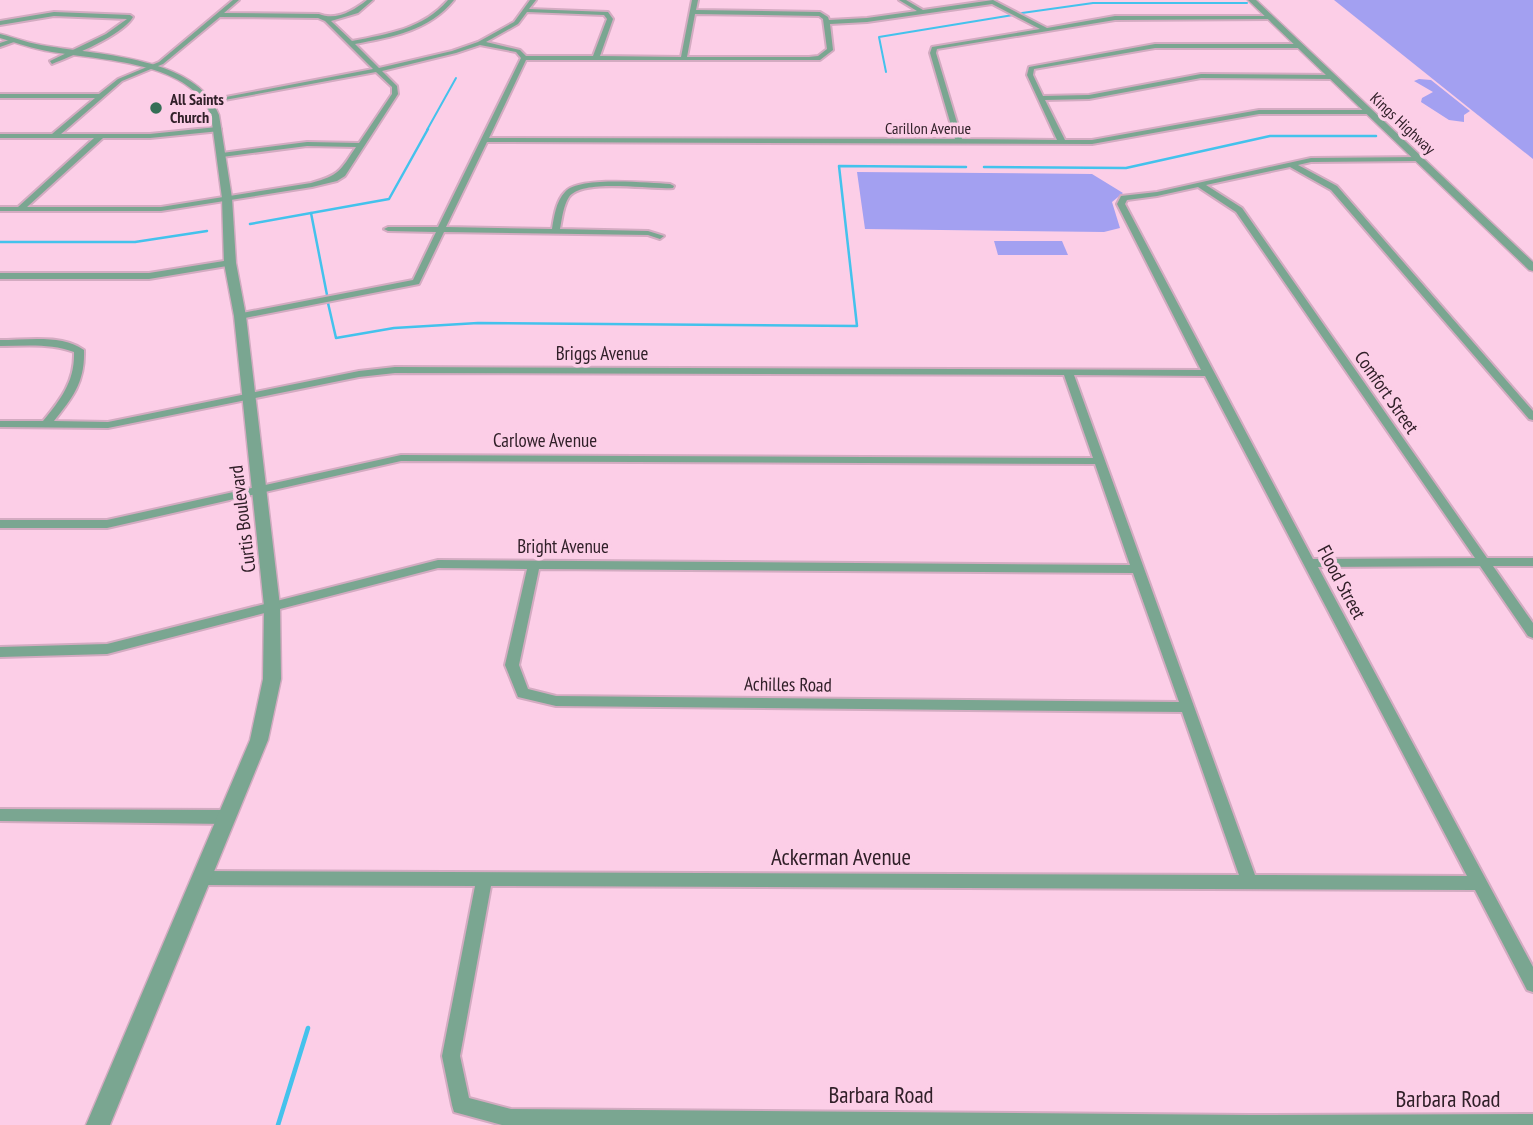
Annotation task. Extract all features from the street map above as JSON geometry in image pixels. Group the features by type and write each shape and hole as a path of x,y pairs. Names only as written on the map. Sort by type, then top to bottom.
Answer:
{"street":[{"path":"54,136 120,80 161,63 236,0"},
{"path":"219,15 307,15 327,20 356,12 370,0"},
{"path":"350,43 417,26 437,15 451,0"},
{"path":"4,40 126,60 150,67 195,86 210,103 378,71 480,43 516,23 528,11 533,0"},
{"path":"684,58 695,0"},
{"path":"902,0 922,12"},
{"name":"Kings Highway","path":"1252,0 1533,268"},
{"path":"826,22 848,22 991,1 1045,29"},
{"path":"528,11 606,13 610,19 596,58"},
{"path":"480,43 518,51 524,58 820,58 830,50 826,22 820,14 693,12"},
{"path":"0,23 54,14 130,17 108,35 51,62"},
{"path":"959,142 933,54 934,48 1115,18 1271,18"},
{"path":"0,209 161,209 334,179 342,174 362,145 395,94 395,87 327,20"},
{"path":"1062,142 1030,75 1031,68 1155,46 1300,46"},
{"path":"240,316 416,282 524,58"},
{"path":"1043,98 1089,97 1201,76 1332,78"},
{"path":"0,96 101,96"},
{"name":"Curtis Boulevard","path":"98,1125 227,817 261,728 272,679 272,606 257,491 240,316 230,263 222,155 210,103"},
{"name":"Carillon Avenue","path":"484,140 1107,141 1259,112 1368,113"},
{"path":"0,136 169,135 217,129"},
{"path":"19,210 100,136"},
{"path":"222,155 307,144 362,145"},
{"path":"1200,185 1321,159 1418,159"},
{"path":"1292,165 1334,188 1533,417"},
{"path":"555,232 567,193 574,188 590,185 670,186"},
{"name":"Flood Street","path":"1200,185 1124,198 1121,204 1533,984"},
{"name":"Comfort Street","path":"1200,185 1239,210 1533,633"},
{"path":"388,229 648,233 660,236"},
{"path":"0,276 149,276 230,263"},
{"path":"0,343 53,343 69,345 79,350 81,369 74,390 46,425"},
{"name":"Briggs Avenue","path":"0,425 108,425 359,374 395,370 1208,373"},
{"path":"1068,373 1185,707 1250,882"},
{"name":"Carlowe Avenue","path":"0,524 107,524 401,458 1098,461"},
{"path":"1310,563 1533,562"},
{"name":"Bright Avenue","path":"0,652 107,649 438,564 1136,569"},
{"name":"Achilles Road","path":"534,565 512,666 523,693 556,701 1185,707"},
{"path":"0,815 227,817"},
{"name":"Ackerman Avenue","path":"202,878 1480,883"},
{"name":"Barbara Road","path":"485,878 451,1056 461,1105 511,1118 1249,1124 1533,1123"}],"shaded area":[{"path":"1334,0 1533,0 1533,159"},
{"path":"1431,80 1470,111 1464,115 1464,122 1449,120 1421,102 1422,98 1433,92 1414,81"},
{"path":"857,172 1092,174 1123,193 1112,202 1120,228 1104,232 865,229"},
{"path":"994,241 1062,241 1068,255 998,255"}],"waterway":[{"path":"1022,13 1093,3 1247,3"},
{"path":"886,72 879,37 1013,15"},
{"path":"427,130 456,78"},
{"path":"311,213 389,199 428,129"},
{"path":"984,167 1126,168 1270,136 1376,136"},
{"path":"328,303 336,338 394,328 478,323 857,326 839,166 966,167"},
{"path":"250,224 311,213"},
{"path":"311,213 327,295"},
{"path":"0,242 135,242 207,231"},
{"path":"278,1125 308,1028"}],"place":[{"name":"All Saints Church","path":"156,108"}]}
